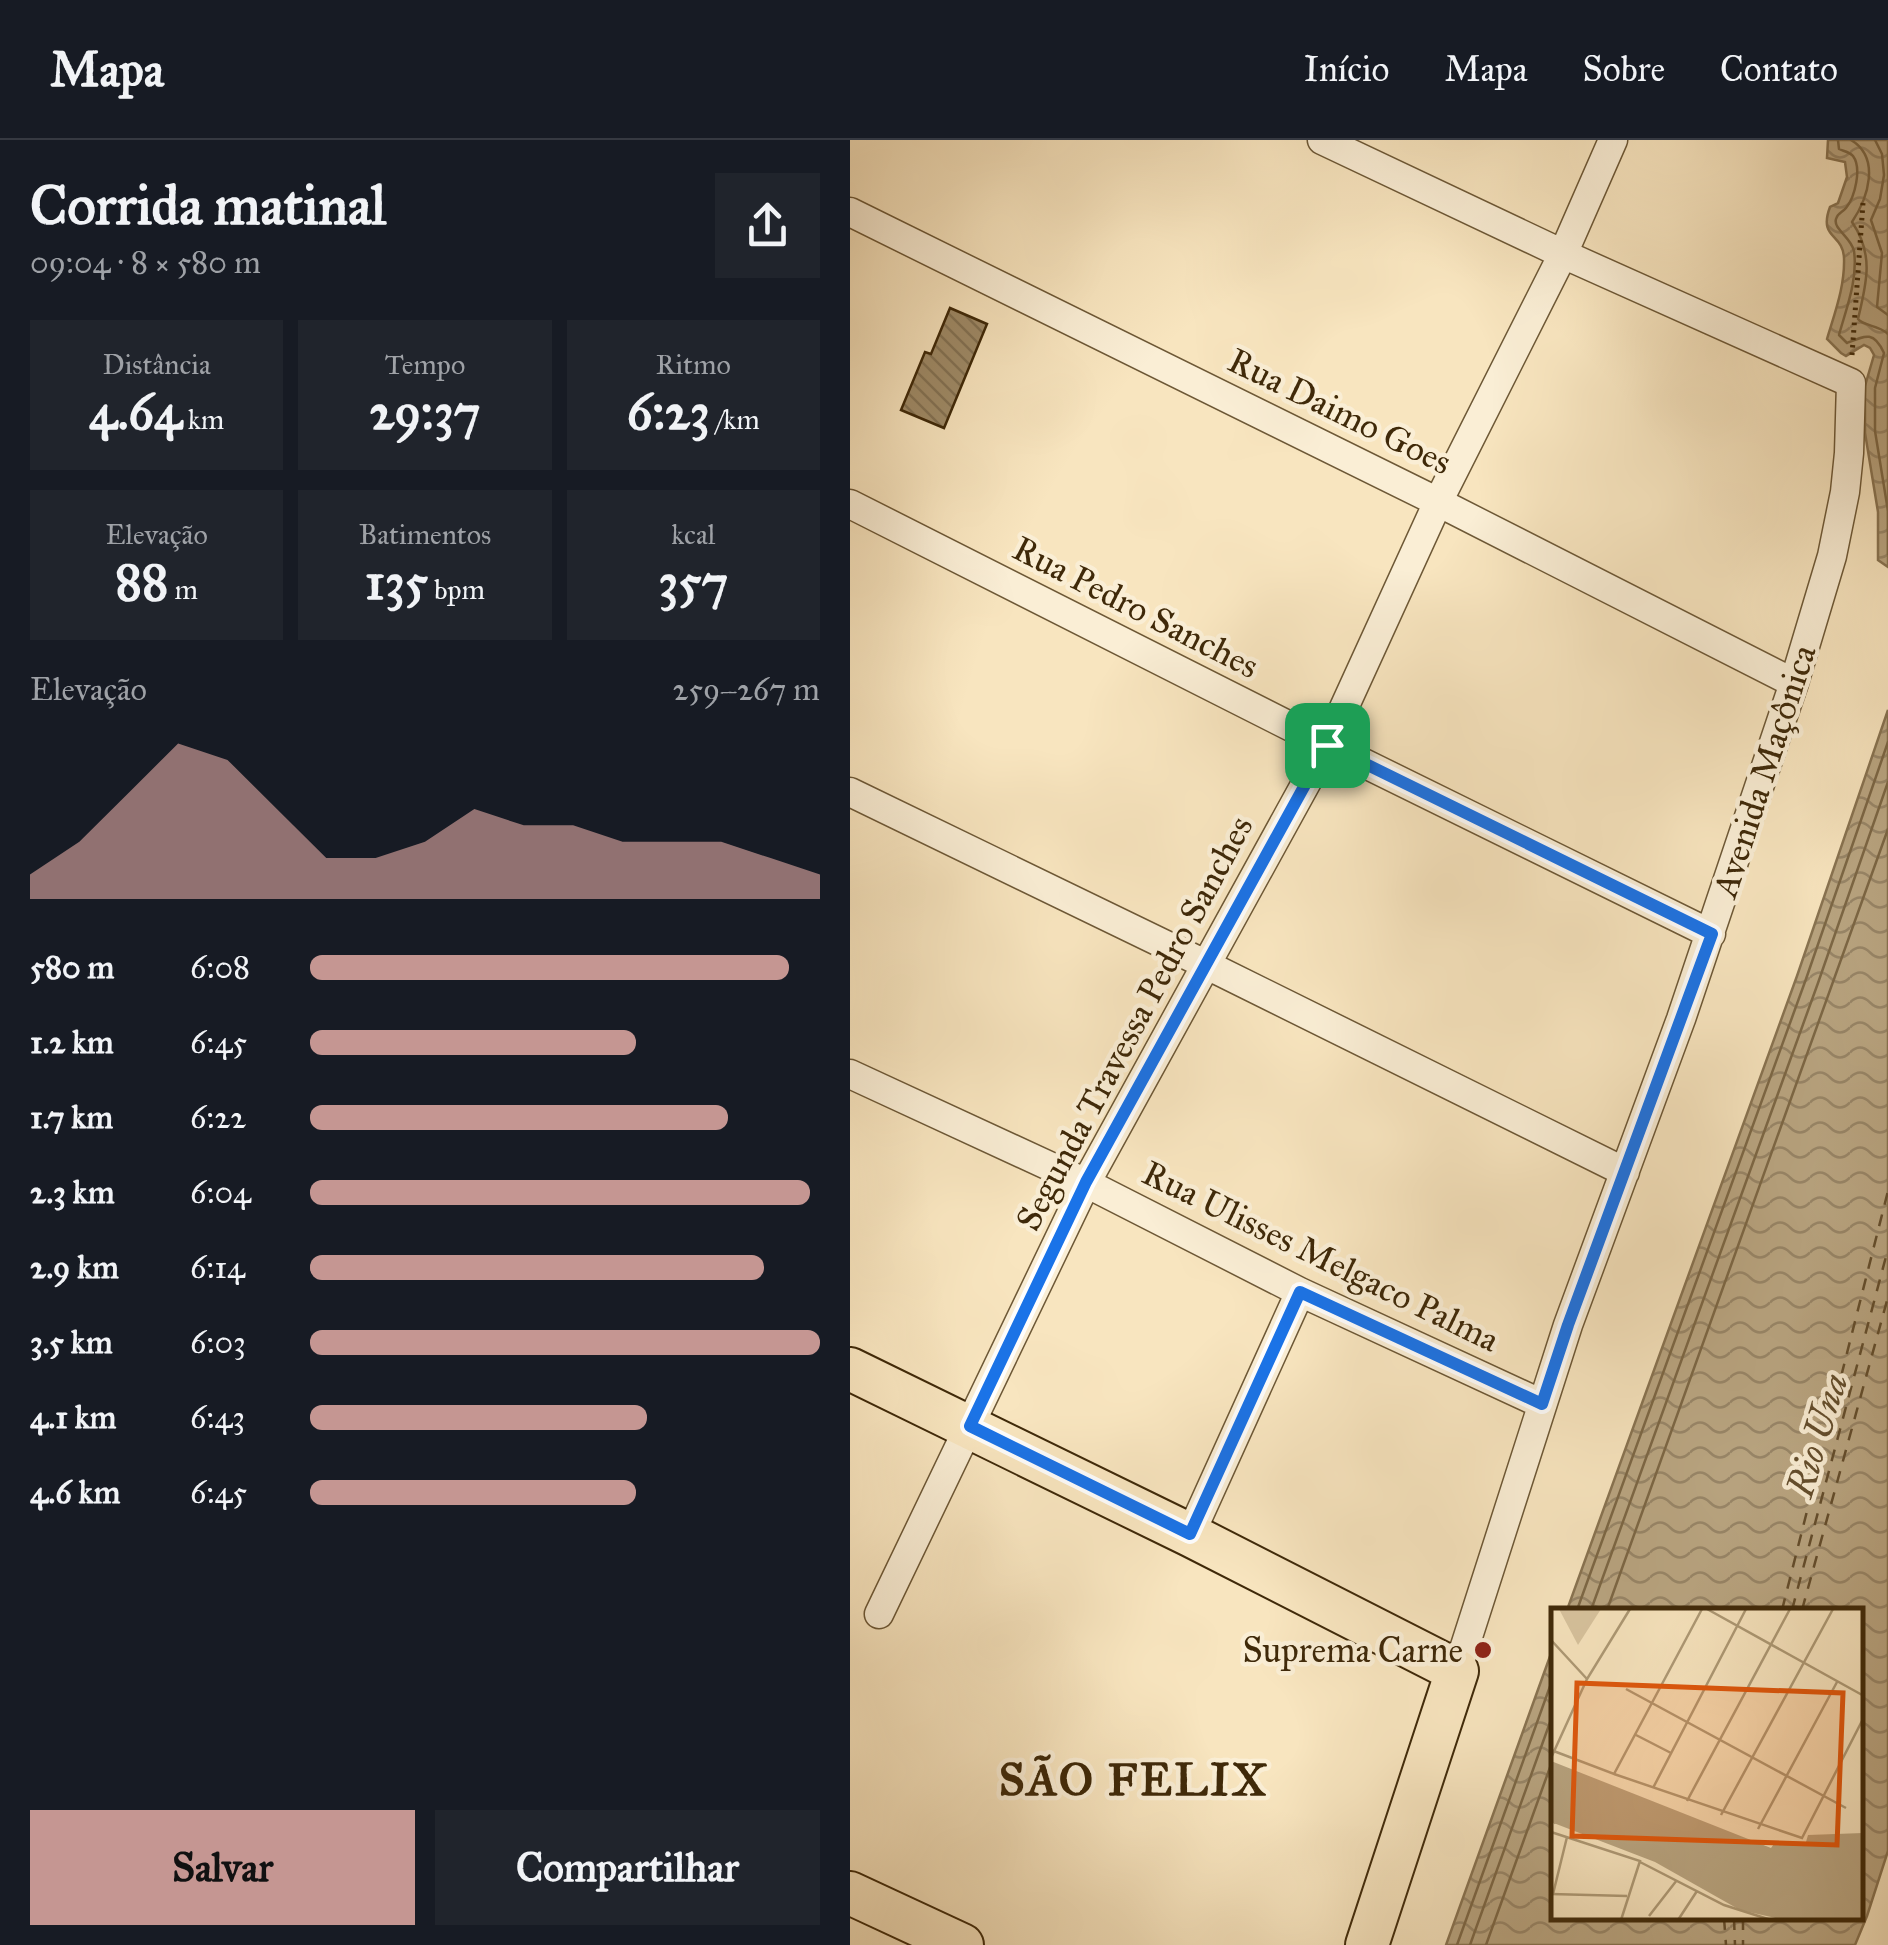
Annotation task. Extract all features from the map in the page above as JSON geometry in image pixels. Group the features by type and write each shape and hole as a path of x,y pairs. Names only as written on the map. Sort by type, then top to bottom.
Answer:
{"main road":[{"path":"850,1369 1190,1534 1457,1671"},
{"name":"Avenida Maçônica","path":"1367,1945 1457,1671"},
{"path":"850,1893 962,1945"}],"street":[{"path":"1322,140 1851,383"},
{"name":"Segunda Travessa Pedro Sanches","path":"878,1614 1086,1182 1327,745 1438,502 1564,254 1613,140"},
{"name":"Rua Daimo Goes","path":"850,212 1438,502 1794,683"},
{"name":"Avenida Maçônica","path":"1457,1671 1568,1325 1712,934 1794,683 1832,556 1845,492 1851,383"},
{"name":"Rua Pedro Sanches","path":"850,504 1712,934"},
{"path":"850,792 1625,1172"},
{"name":"Rua Ulisses Melgaco Palma","path":"850,1074 1086,1182 1300,1292 1542,1404"},
{"path":"1190,1534 1300,1292"}],"path":[{"path":"1851,383 1863,203"}],"water":[{"path":"1828,140 1888,140 1888,567 1878,560 1878,512 1865,433 1865,386 1874,355 1864,345 1846,356 1827,339 1841,289 1844,258 1840,244 1829,231 1827,217 1830,207 1838,203 1847,177 1845,162 1827,158"},
{"name":"Rio Una","path":"1888,710 1888,1851 1867,1916 1855,1945 1446,1945 1551,1654 1551,1920 1863,1920 1863,1608 1568,1608 1797,976"}],"building":[{"path":"950,308 987,324 944,428 901,410 925,352 931,354"}],"ferry route":[{"path":"1783,1608 1888,1191"},
{"path":"1793,1608 1888,1249"},
{"path":"1803,1608 1888,1297"},
{"path":"1724,1920 1726,1945"},
{"path":"1734,1920 1735,1945"},
{"path":"1743,1920 1743,1945"}],"place":[{"name":"Suprema Carne","path":"1483,1650"}],"district":[{"name":"SÃO FELIX","path":"1134,1779"}],"route":[{"path":"1327,745 1712,934 1542,1404 1300,1292 1190,1534 970,1426 1086,1182 1327,745"}]}
